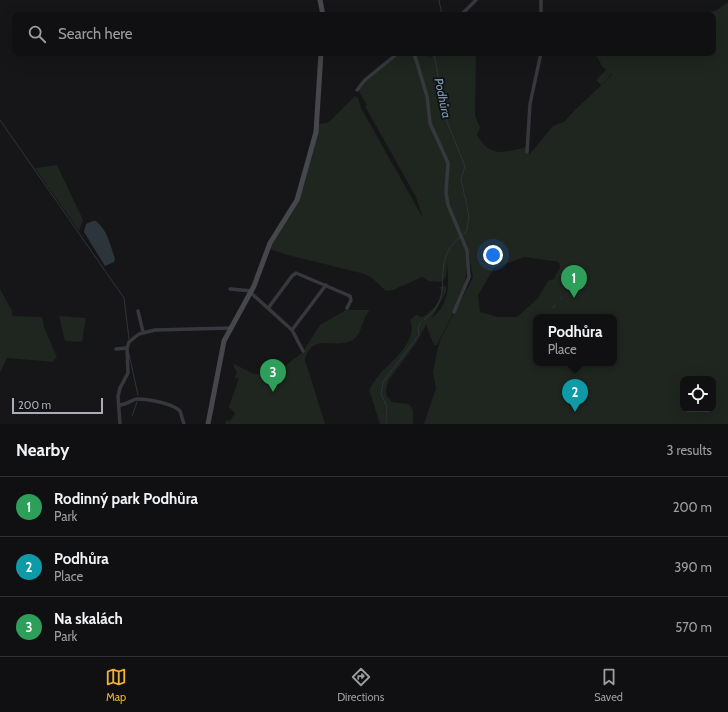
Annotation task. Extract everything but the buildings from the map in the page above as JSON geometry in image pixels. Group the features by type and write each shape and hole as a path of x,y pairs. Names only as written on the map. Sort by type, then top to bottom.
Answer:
{"main road":[{"path":"320,0 322,12"},
{"path":"208,424 221,350 231,328 251,292 270,243 296,200 306,168 317,126 321,56"}],"street":[{"path":"464,12 476,0"},
{"path":"541,0 541,12"},
{"path":"357,90 365,80 394,56"},
{"path":"415,56 427,96 430,123 448,163 446,193 448,205 467,250 469,277 454,312"},
{"path":"527,152 530,104 540,56"},
{"path":"269,307 294,274 350,296 347,308"},
{"path":"292,330 326,286"},
{"path":"230,289 251,292 269,307 292,330 303,351"},
{"path":"138,311 143,332"},
{"path":"120,424 119,390 128,370 127,348 131,341 143,332 189,328 231,328"},
{"path":"116,349 127,348"},
{"path":"119,405 126,405 137,399 168,404 180,411 184,424"}],"shaded area":[{"path":"728,2 728,424 424,424 436,388 433,373 441,338 473,278 468,247 457,222 454,223 465,245 467,271 455,309 437,345 434,345 426,325 416,343 388,381 386,390 387,396 392,402 409,404 413,410 413,424 380,424 369,390 378,377 403,350 408,342 412,328 410,320 416,315 422,317 432,310 443,292 439,287 446,286 446,292 432,318 442,306 448,286 447,263 446,277 441,282 429,281 422,277 393,290 386,291 372,278 365,274 288,255 270,249 271,243 291,211 319,124 327,123 355,96 358,98 361,108 423,218 416,197 365,106 367,105 358,90 395,56 476,56 475,115 480,128 477,135 488,148 493,151 506,152 529,147 529,155 553,126 564,122 612,75 610,73 611,75 601,85 596,80 606,70 597,56 716,56 716,12 711,12 717,10","holes":["525,257 559,262 560,267 554,279 548,281 538,298 517,317 498,317 480,312 478,295 494,268"]},
{"path":"57,165 83,220 79,231 35,168"},
{"path":"93,221 100,224 103,229 108,238 115,259 114,262 105,266 84,232 86,224"},
{"path":"0,289 12,311 12,316 42,317 44,327 57,358 54,359 54,362 7,358 0,373"},
{"path":"346,310 370,310 358,335 351,341 344,343 324,343 313,346 308,351 305,360 325,424 225,424 226,420 230,421 235,413 229,407 239,378 235,378 237,372 234,368 234,364 254,374 266,374 278,371 302,353 320,325"},
{"path":"59,316 86,318 82,342 65,341"}],"waterway":[{"name":"Podhůra","path":"439,0 441,12"},
{"name":"Podhůra","path":"435,56 445,117 465,166 461,179 469,216 467,230 464,234"},
{"path":"0,120 124,298 129,339"},
{"name":"Podhůra","path":"424,320 434,310 440,300 445,258 450,247 460,237"},
{"name":"Podhůra","path":"386,424 387,407 381,394 383,382 419,335 418,328 421,322"},
{"path":"129,354 138,395"},
{"path":"132,416 137,402"}],"place":[{"name":"Rodinný park Podhůra","path":"574,298"},
{"name":"Na skalách","path":"273,392"},
{"name":"Podhůra","path":"575,412"}]}
